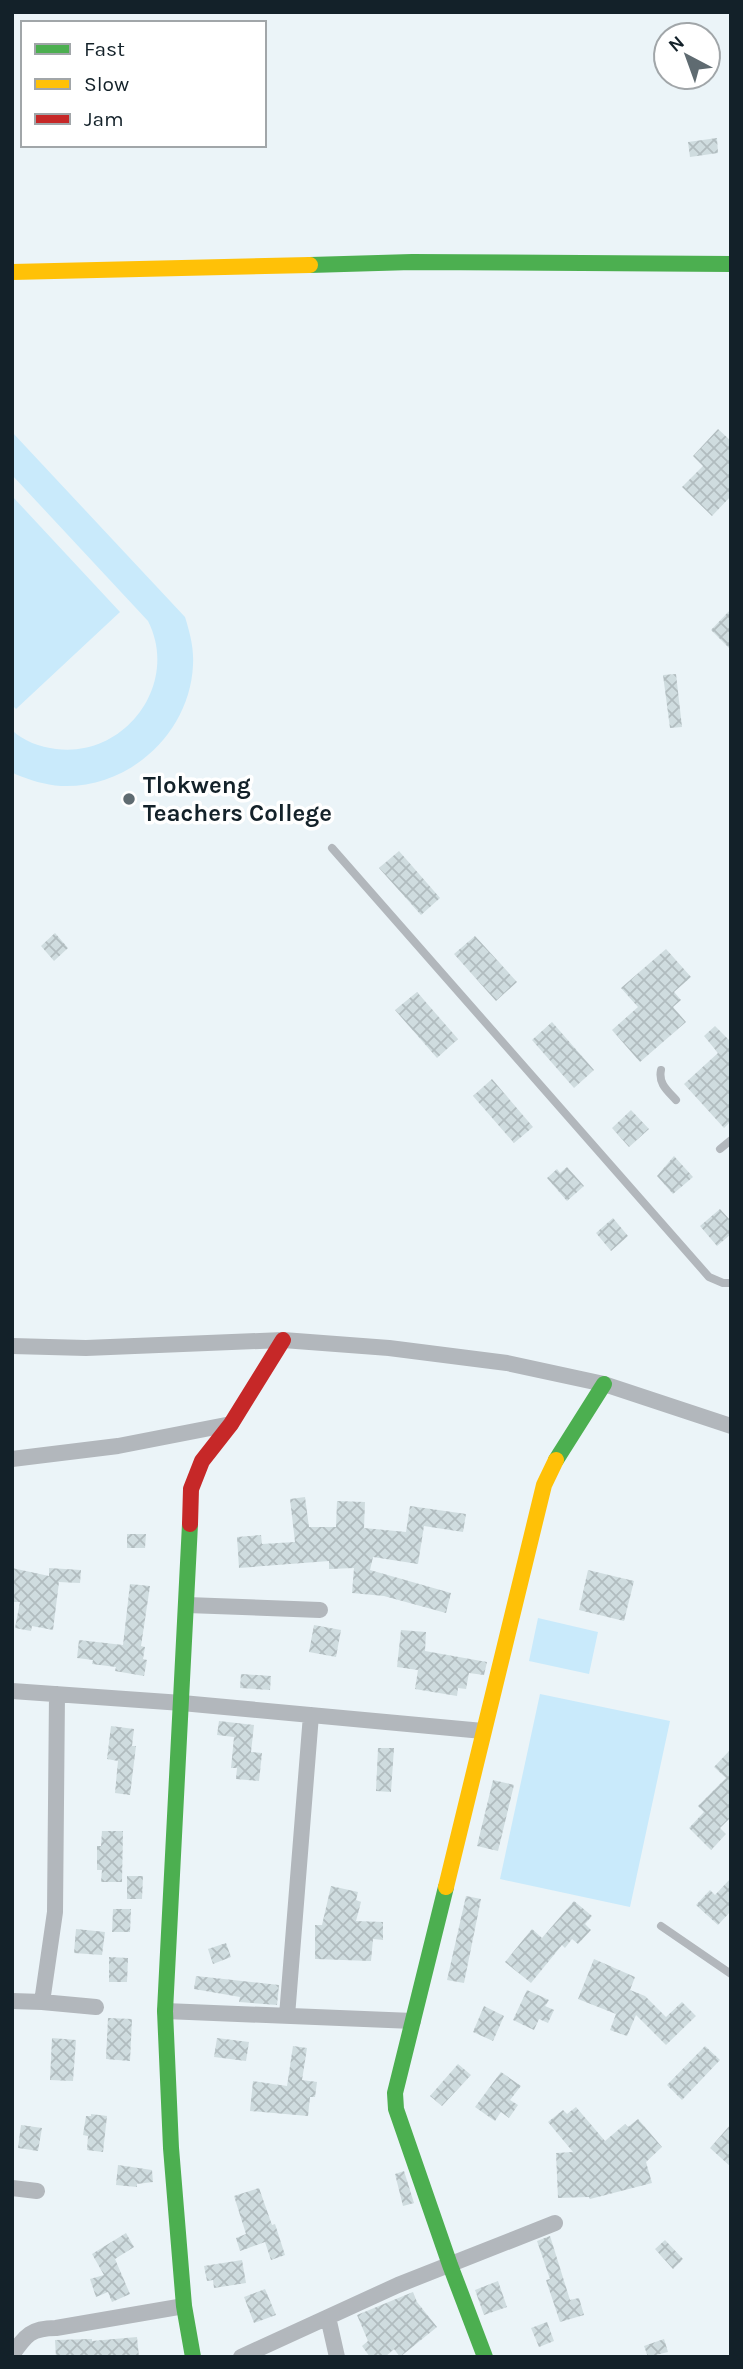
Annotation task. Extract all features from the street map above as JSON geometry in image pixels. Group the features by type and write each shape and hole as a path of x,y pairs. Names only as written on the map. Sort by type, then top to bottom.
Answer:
{"street":[{"path":"12,272 412,262 731,264"},
{"path":"12,1346 86,1348 283,1340 389,1348 507,1363 604,1384 731,1426"},
{"path":"192,2357 184,2306 171,2148 166,2011 191,1489 202,1461 231,1424 283,1340"},
{"path":"485,2357 396,2109 395,2093 544,1485 559,1455 604,1384"},
{"path":"12,1459 118,1446 231,1424"},
{"path":"187,1605 320,1610"},
{"path":"12,1691 182,1703 483,1731"},
{"path":"42,2002 55,1912 57,1694"},
{"path":"287,2016 311,1715"},
{"path":"12,2001 96,2007"},
{"path":"166,2011 413,2021"},
{"path":"12,2188 37,2191"},
{"path":"241,2357 328,2317 555,2223"},
{"path":"12,2354 31,2332 40,2328 56,2328 184,2306"},
{"path":"328,2317 337,2357"}],"lane":[{"path":"332,848 709,1277 723,1283 731,1283"},
{"path":"661,1070 663,1085 676,1100"},
{"path":"720,1149 731,1140"},
{"path":"661,1926 731,1974"}],"shaded area":[{"path":"12,432 185,617 191,641 193,665 189,690 181,713 168,734 132,767 110,778 86,784 49,785 12,772 12,730 32,743 56,749 81,749 104,742 124,729 140,712 151,692 157,669 156,645 148,621 12,475"},
{"path":"12,496 120,612 16,709 12,705"},
{"path":"538,1618 598,1632 589,1674 529,1661"},
{"path":"540,1694 670,1721 630,1907 500,1879"}],"building":[{"path":"717,138 718,153 690,157 688,142"},
{"path":"718,429 731,441 731,496 712,516 682,487 703,466 693,456"},
{"path":"731,609 731,650 711,630"},
{"path":"676,674 682,727 670,728 663,675"},
{"path":"399,851 440,898 421,915 379,868"},
{"path":"55,933 68,948 54,961 41,946"},
{"path":"475,936 517,982 496,1001 454,954"},
{"path":"666,949 691,977 674,992 681,1000 673,1007 686,1022 640,1062 612,1030 638,1007 621,988"},
{"path":"417,992 458,1039 437,1058 395,1010"},
{"path":"552,1022 594,1070 574,1088 532,1040"},
{"path":"715,1026 731,1042 731,1121 724,1128 684,1084 718,1053 704,1036"},
{"path":"492,1079 533,1127 514,1143 473,1096"},
{"path":"631,1110 649,1129 629,1147 612,1128"},
{"path":"674,1156 693,1177 673,1194 657,1176"},
{"path":"567,1167 584,1186 567,1201 547,1178 557,1169 560,1173"},
{"path":"720,1209 731,1221 731,1234 717,1246 700,1226"},
{"path":"613,1218 628,1236 611,1251 596,1233"},
{"path":"305,1497 309,1527 336,1527 337,1501 365,1502 364,1528 406,1532 410,1506 466,1514 463,1532 424,1526 418,1564 373,1557 370,1570 451,1593 446,1613 384,1596 352,1593 354,1568 329,1569 329,1561 239,1568 237,1537 261,1535 262,1544 295,1542 290,1499"},
{"path":"127,1534 146,1534 145,1548 127,1548"},
{"path":"12,1568 49,1576 49,1568 81,1570 80,1583 59,1582 53,1630 32,1626 31,1631 15,1628 20,1602 12,1602"},
{"path":"588,1570 634,1581 624,1621 579,1610"},
{"path":"130,1584 150,1586 141,1646 145,1647 143,1659 147,1660 144,1676 115,1671 116,1667 92,1664 93,1660 77,1658 79,1640 123,1645"},
{"path":"314,1625 341,1630 336,1657 309,1652"},
{"path":"401,1630 426,1632 425,1651 487,1662 484,1675 469,1673 466,1689 458,1688 457,1696 415,1689 418,1670 397,1667"},
{"path":"241,1674 271,1676 270,1690 240,1688"},
{"path":"219,1721 254,1725 251,1752 262,1753 259,1781 236,1779 237,1768 231,1768 234,1737 217,1735"},
{"path":"111,1726 134,1729 132,1746 136,1746 130,1795 115,1793 118,1761 107,1759"},
{"path":"378,1748 394,1748 391,1792 376,1791"},
{"path":"731,1749 731,1817 720,1828 726,1834 711,1850 689,1828 704,1812 698,1806 726,1778 714,1767"},
{"path":"493,1780 514,1785 498,1851 477,1846"},
{"path":"102,1831 123,1831 122,1882 101,1882 102,1870 97,1870 97,1846 101,1846"},
{"path":"127,1876 143,1876 142,1899 127,1899"},
{"path":"731,1878 731,1911 718,1925 696,1905 710,1890 715,1895"},
{"path":"331,1886 358,1892 356,1900 361,1902 356,1921 383,1922 383,1940 373,1939 371,1961 315,1959 315,1925 322,1925"},
{"path":"466,1896 481,1899 464,1983 447,1980"},
{"path":"574,1901 592,1916 585,1924 591,1930 578,1944 572,1939 565,1948 562,1945 531,1983 505,1962 532,1929 542,1938"},
{"path":"113,1909 131,1909 130,1932 112,1932"},
{"path":"76,1929 105,1932 102,1955 74,1953"},
{"path":"226,1943 231,1957 213,1964 208,1949"},
{"path":"109,1957 128,1958 127,1982 109,1982"},
{"path":"594,1959 635,1977 630,1990 645,1996 666,2017 682,2002 696,2016 666,2045 636,2015 627,2036 610,2030 616,2014 578,1999"},
{"path":"196,1976 279,1985 277,2005 239,2002 240,1997 194,1989"},
{"path":"527,1990 549,2000 545,2006 554,2010 548,2023 539,2019 534,2030 513,2020"},
{"path":"484,2006 504,2016 493,2041 473,2032"},
{"path":"108,2018 132,2019 130,2061 106,2059"},
{"path":"52,2038 76,2040 73,2081 50,2080"},
{"path":"217,2038 249,2042 246,2061 214,2057"},
{"path":"293,2046 307,2048 302,2080 317,2082 315,2097 310,2097 308,2116 250,2111 253,2081 287,2086"},
{"path":"705,2046 720,2060 682,2100 667,2085"},
{"path":"458,2064 471,2075 442,2106 430,2096"},
{"path":"501,2072 521,2086 510,2100 518,2105 509,2118 501,2112 495,2121 475,2107"},
{"path":"576,2107 605,2141 625,2124 628,2127 638,2119 662,2147 646,2162 652,2183 590,2199 558,2198 556,2153 573,2152 548,2122 563,2110 567,2114"},
{"path":"86,2116 107,2116 103,2152 87,2150 88,2136 83,2135"},
{"path":"731,2124 731,2167 710,2148"},
{"path":"21,2125 42,2128 38,2151 18,2148"},
{"path":"118,2165 152,2170 153,2182 137,2184 137,2187 116,2185"},
{"path":"404,2171 414,2203 403,2206 395,2174"},
{"path":"259,2188 285,2255 271,2260 265,2242 240,2251 236,2238 246,2234 234,2196"},
{"path":"126,2233 134,2247 115,2259 130,2294 112,2302 108,2292 96,2297 90,2279 104,2275 92,2254"},
{"path":"550,2236 570,2300 579,2298 584,2315 560,2322 546,2280 550,2279 537,2241"},
{"path":"665,2240 683,2259 673,2269 655,2249"},
{"path":"242,2260 246,2283 214,2288 213,2280 207,2281 204,2266"},
{"path":"498,2281 507,2307 484,2315 475,2290"},
{"path":"265,2289 276,2315 254,2323 244,2297"},
{"path":"413,2292 417,2302 437,2327 400,2357 394,2349 385,2357 370,2357 362,2346 368,2341 357,2315"},
{"path":"547,2322 554,2341 539,2347 531,2328"},
{"path":"137,2337 139,2357 56,2357 55,2340 92,2341"},
{"path":"664,2339 668,2352 648,2357 644,2346"}],"traffic: fast":[{"path":"310,265 412,262 731,264"},
{"path":"556,1460 604,1384"},
{"path":"190,1524 165,2011 171,2148 184,2306 193,2357"},
{"path":"446,1887 395,2093 396,2109 485,2357"}],"traffic: slow":[{"path":"12,272 310,265"},
{"path":"446,1887 544,1485 556,1460"}],"traffic: jam":[{"path":"190,1524 191,1489 202,1461 231,1424 283,1340"}],"place":[{"name":"Tlokweng Teachers College","path":"129,799"}]}
